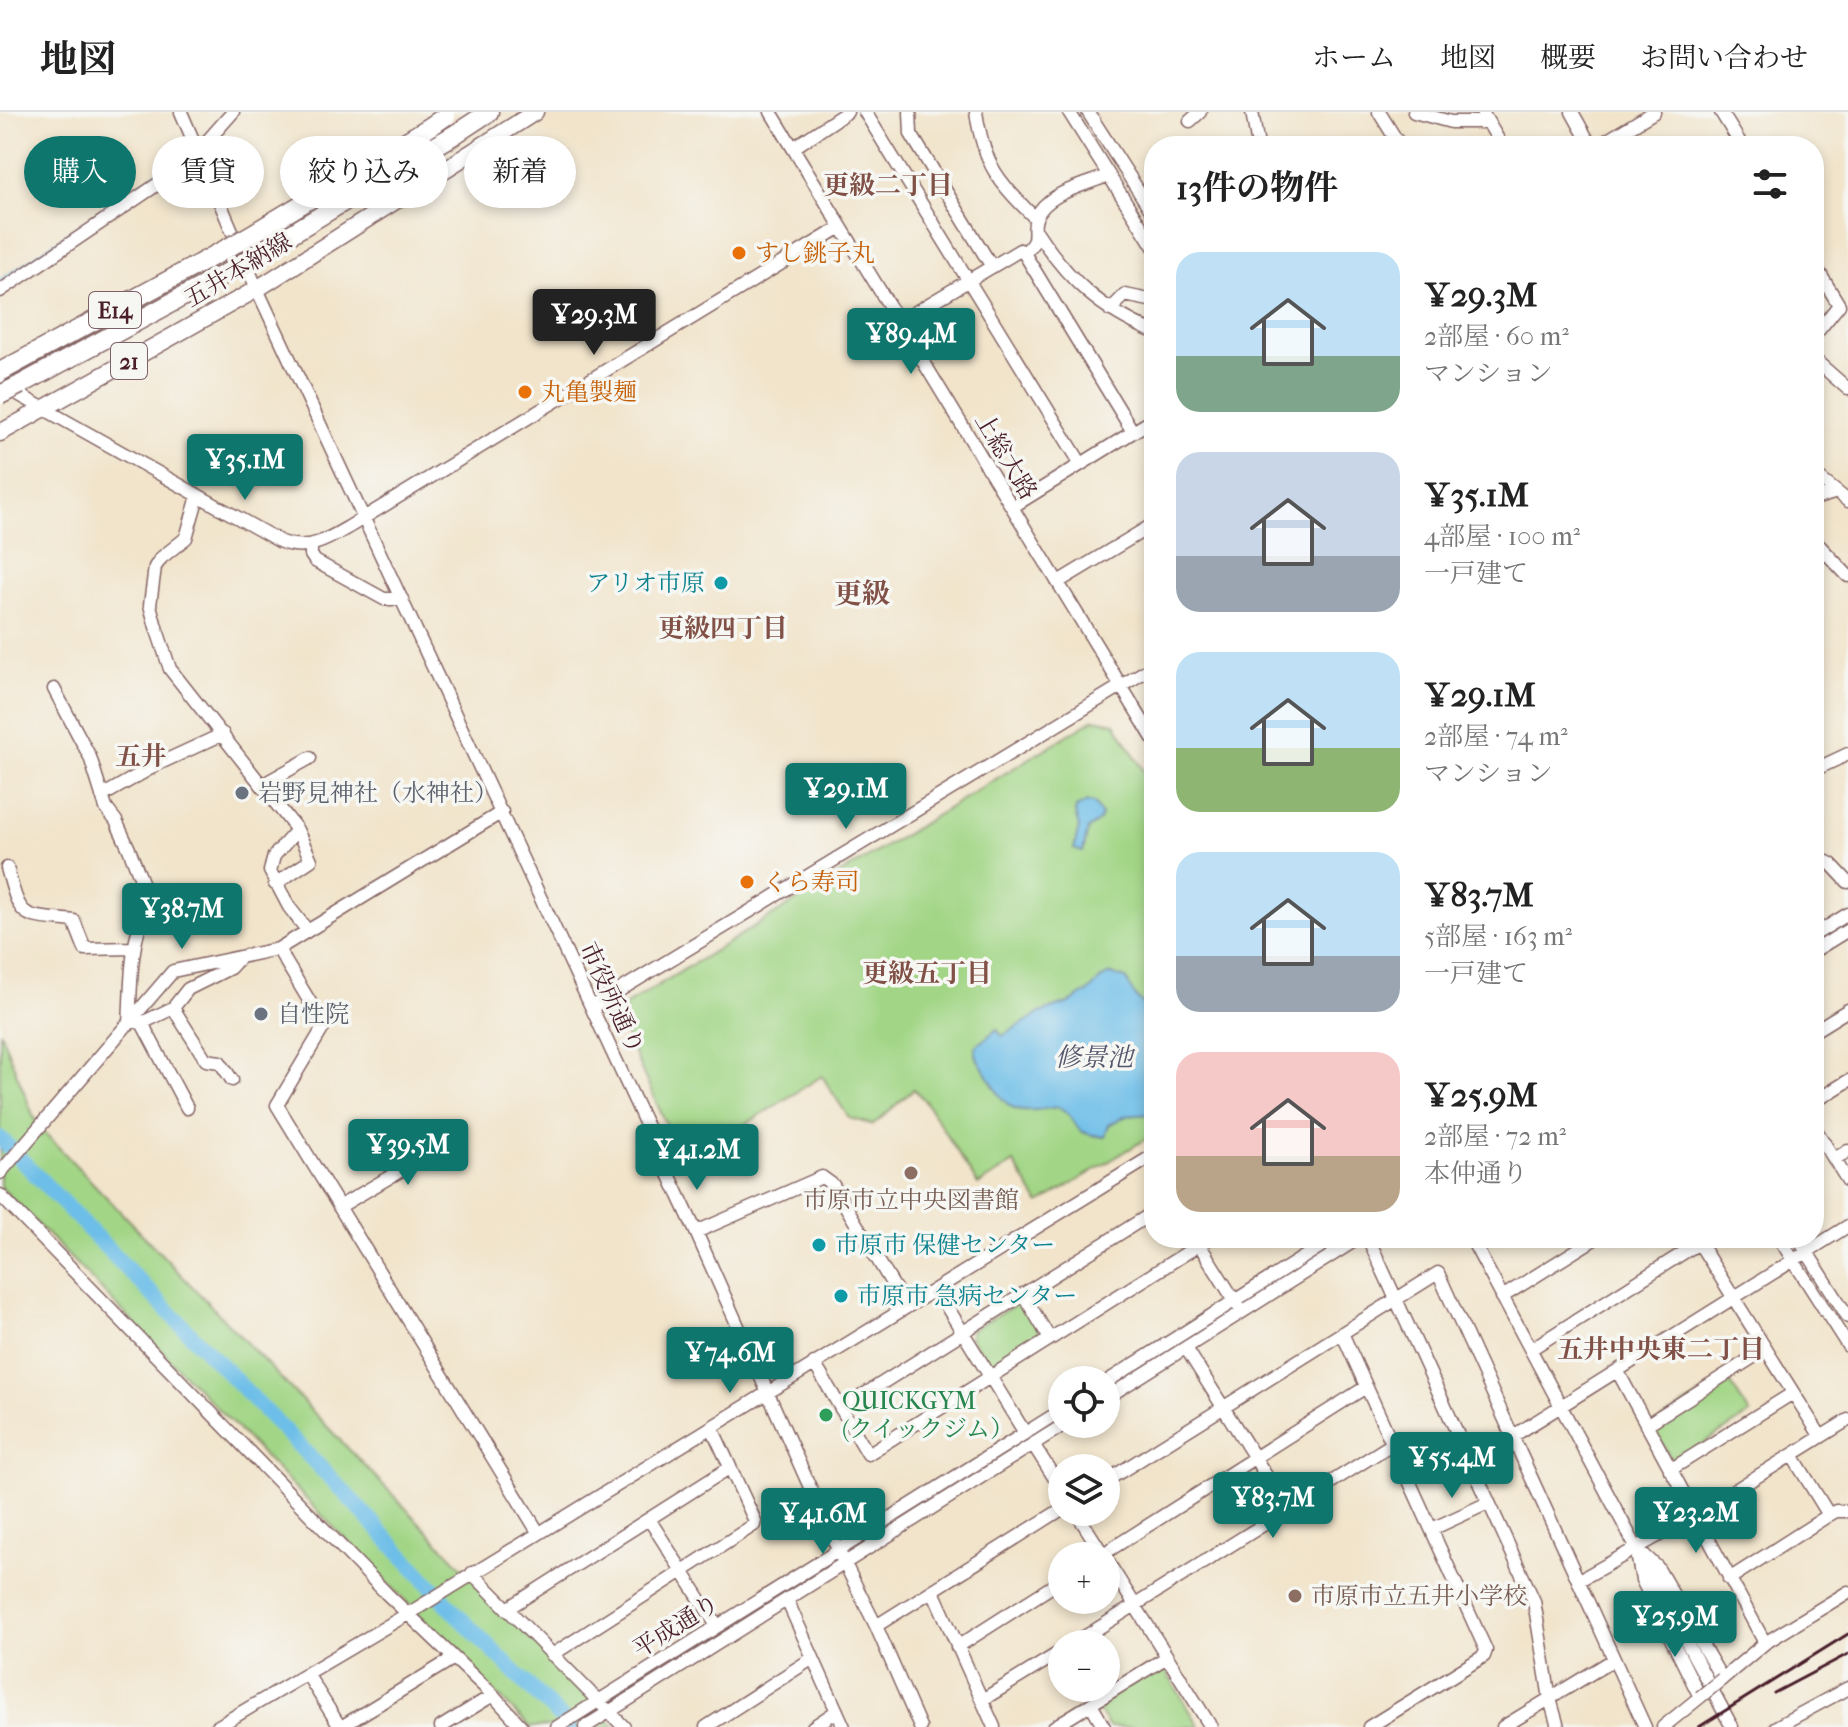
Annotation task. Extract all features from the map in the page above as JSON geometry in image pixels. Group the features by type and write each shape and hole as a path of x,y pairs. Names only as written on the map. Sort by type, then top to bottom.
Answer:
{"highway":[{"name":"E14","path":"0,395 232,270 454,145 489,112"},
{"name":"E14","path":"1,375 230,242 257,231 448,114"}],"main road":[{"name":"五井本納線","path":"0,433 257,289 454,145 535,112"}],"street":[{"path":"181,112 193,136"},
{"path":"211,136 233,112"},
{"name":"上総大路","path":"771,112 1144,724"},
{"path":"793,148 847,112"},
{"path":"865,112 1081,464"},
{"path":"910,112 911,134 992,267"},
{"path":"976,112 981,147 1067,274 1121,318 1144,328"},
{"path":"1069,112 1144,231"},
{"path":"1088,112 1144,199"},
{"path":"1252,112 1256,136"},
{"path":"1379,112 1394,136"},
{"path":"1414,112 1451,122 1485,117 1496,136"},
{"path":"1572,112 1585,136"},
{"path":"1614,136 1654,112"},
{"path":"1721,112 1736,136"},
{"path":"1024,253 1033,245 1036,225 1048,203 1109,175"},
{"path":"0,291 152,188"},
{"path":"219,208 230,242"},
{"path":"1,375 43,409 281,542 291,546 311,546 321,544 841,227"},
{"name":"市役所通り","path":"230,242 257,289 365,517 696,1232 920,1727"},
{"path":"899,322 1020,250 1133,432"},
{"path":"1824,278 1844,305 1824,326"},
{"path":"1110,310 1125,295 1144,299"},
{"path":"1824,368 1848,389"},
{"path":"1012,507 1144,425"},
{"path":"1824,482 1848,501"},
{"path":"1824,496 1837,492"},
{"path":"198,496 186,538 161,558 155,567 150,605 170,669 297,830 311,860 275,884"},
{"path":"1058,582 1144,530"},
{"path":"311,546 315,561 384,599 402,599"},
{"path":"1824,551 1848,576"},
{"path":"592,1007 1144,672"},
{"path":"54,689 90,757 106,808 116,821 148,897 149,905 134,948 134,1023 187,1108"},
{"path":"102,796 158,764 223,734"},
{"path":"1824,765 1848,754"},
{"path":"262,785 310,758"},
{"path":"4,1168 32,1133 134,1023 173,971 278,949 502,812"},
{"path":"297,830 271,862 270,871 275,884 307,930"},
{"path":"1824,861 1848,882"},
{"path":"7,868 23,913 74,921 85,949 134,948"},
{"path":"1824,929 1848,914"},
{"path":"1824,945 1848,930"},
{"path":"278,949 323,1028 277,1105 538,1532"},
{"path":"134,1023 173,1008 188,989 230,968 239,958"},
{"path":"173,1008 206,1060 220,1062 232,1080"},
{"path":"1824,1025 1848,1010"},
{"path":"1824,1096 1848,1081"},
{"path":"339,1207 459,1136"},
{"path":"1824,1143 1848,1181"},
{"path":"1834,1159 1848,1151"},
{"path":"217,1727 412,1611 1144,1162"},
{"path":"696,1232 822,1177 833,1185 906,1307"},
{"path":"0,1195 387,1594 412,1611 522,1727"},
{"path":"841,1409 1144,1218"},
{"path":"1824,1242 1848,1226"},
{"path":"814,1363 868,1454 1190,1248"},
{"path":"1206,1248 1238,1306"},
{"path":"1120,1389 1186,1348 1238,1306 1320,1248"},
{"path":"1120,1374 1341,1248"},
{"path":"1372,1248 1534,1601 1550,1699 1558,1727"},
{"path":"1481,1248 1502,1297 1732,1727"},
{"path":"1502,1297 1576,1248"},
{"path":"1531,1349 1686,1248"},
{"path":"1703,1248 1821,1437"},
{"path":"1785,1248 1848,1346"},
{"path":"1804,1248 1848,1317"},
{"path":"1470,1463 1815,1248"},
{"path":"1120,1472 1438,1273 1645,1727"},
{"path":"936,1289 1025,1433"},
{"path":"1023,1294 1050,1339"},
{"path":"1342,1333 1486,1654 1387,1722 1369,1727"},
{"path":"1186,1348 1287,1509"},
{"path":"1646,1425 1766,1349"},
{"path":"1618,1372 1765,1643"},
{"path":"1120,1545 1366,1387"},
{"path":"1670,1470 1793,1393"},
{"name":"平成通り","path":"557,1727 1048,1419"},
{"path":"1578,1581 1695,1515 1848,1420"},
{"path":"552,1655 754,1525 755,1521 712,1428"},
{"name":"平成通り","path":"585,1727 1048,1435"},
{"path":"1033,1444 1048,1468"},
{"path":"1096,1630 1392,1444"},
{"path":"1792,1455 1829,1515 1848,1519"},
{"path":"507,1609 729,1468"},
{"path":"1432,1529 1488,1503"},
{"path":"1729,1579 1829,1515 1836,1511 1848,1511"},
{"path":"876,1626 1048,1518"},
{"path":"649,1519 717,1626"},
{"path":"1636,1548 1657,1567 1722,1679"},
{"path":"1636,1548 1642,1580 1700,1697"},
{"path":"466,1576 507,1609 604,1715 624,1727"},
{"path":"1120,1583 1211,1727"},
{"path":"957,1647 1048,1589"},
{"path":"933,1591 994,1727"},
{"path":"1663,1727 1765,1643 1848,1592"},
{"path":"787,1600 844,1727"},
{"path":"1054,1727 1167,1657"},
{"path":"307,1674 340,1727 454,1658"},
{"path":"706,1727 813,1658"},
{"path":"982,1700 1048,1660"},
{"path":"1503,1727 1613,1660"},
{"path":"1776,1727 1848,1688"},
{"path":"441,1727 493,1695"},
{"path":"1091,1704 1104,1727"},
{"path":"813,1727 837,1711"}],"green space":[{"path":"1094,719 1115,723 1144,771 1144,1140 1039,1204 1014,1163 978,1185 926,1102 914,1089 873,1125 849,1118 822,1076 684,1163 620,1023 626,1005"},
{"path":"0,1031 37,1125 616,1727 529,1727 0,1186"},
{"path":"1021,1302 1042,1335 1042,1340 994,1371 970,1337 970,1330"},
{"path":"1727,1378 1750,1414 1673,1463 1652,1426"},
{"path":"1163,1667 1200,1727 1109,1727 1098,1710 1103,1702 1120,1702 1120,1691"}],"water":[{"path":"1087,802 1094,803 1101,814 1099,821 1088,829 1083,852 1074,849 1079,827 1075,814 1076,808"},
{"name":"修景池","path":"1111,974 1126,979 1139,1001 1144,1004 1144,1115 1126,1116 1109,1125 1105,1137 1083,1132 1058,1107 1014,1108 1001,1097 976,1054 976,1046 997,1029 1002,1036 1040,1013 1071,1002 1089,991 1103,977"}],"waterway":[{"path":"0,281 152,176"},
{"path":"0,1138 345,1493 463,1621 570,1727"}],"tunnel":[{"path":"435,112 457,147"}],"railway":[{"path":"1699,1727 1848,1634"},
{"path":"1774,1693 1848,1654"}],"place":[{"name":"すし銚子丸","path":"739,253"},
{"name":"丸亀製麺","path":"525,392"},
{"name":"アリオ市原","path":"721,583"},
{"name":"岩野見神社（水神社）","path":"242,793"},
{"name":"くら寿司","path":"747,882"},
{"name":"自性院","path":"261,1014"},
{"name":"市原市立中央図書館","path":"911,1173"},
{"name":"市原市 保健センター","path":"819,1245"},
{"name":"市原市 急病センター","path":"841,1296"},
{"name":"QUICKGYM (クイックジム）","path":"826,1415"},
{"name":"市原市立五井小学校","path":"1295,1596"}],"district":[{"name":"更級二丁目","path":"888,185"},
{"name":"更級","path":"862,593"},
{"name":"更級四丁目","path":"723,628"},
{"name":"五井","path":"141,756"},
{"name":"更級五丁目","path":"927,973"},
{"name":"五井中央東二丁目","path":"1661,1349"}]}
